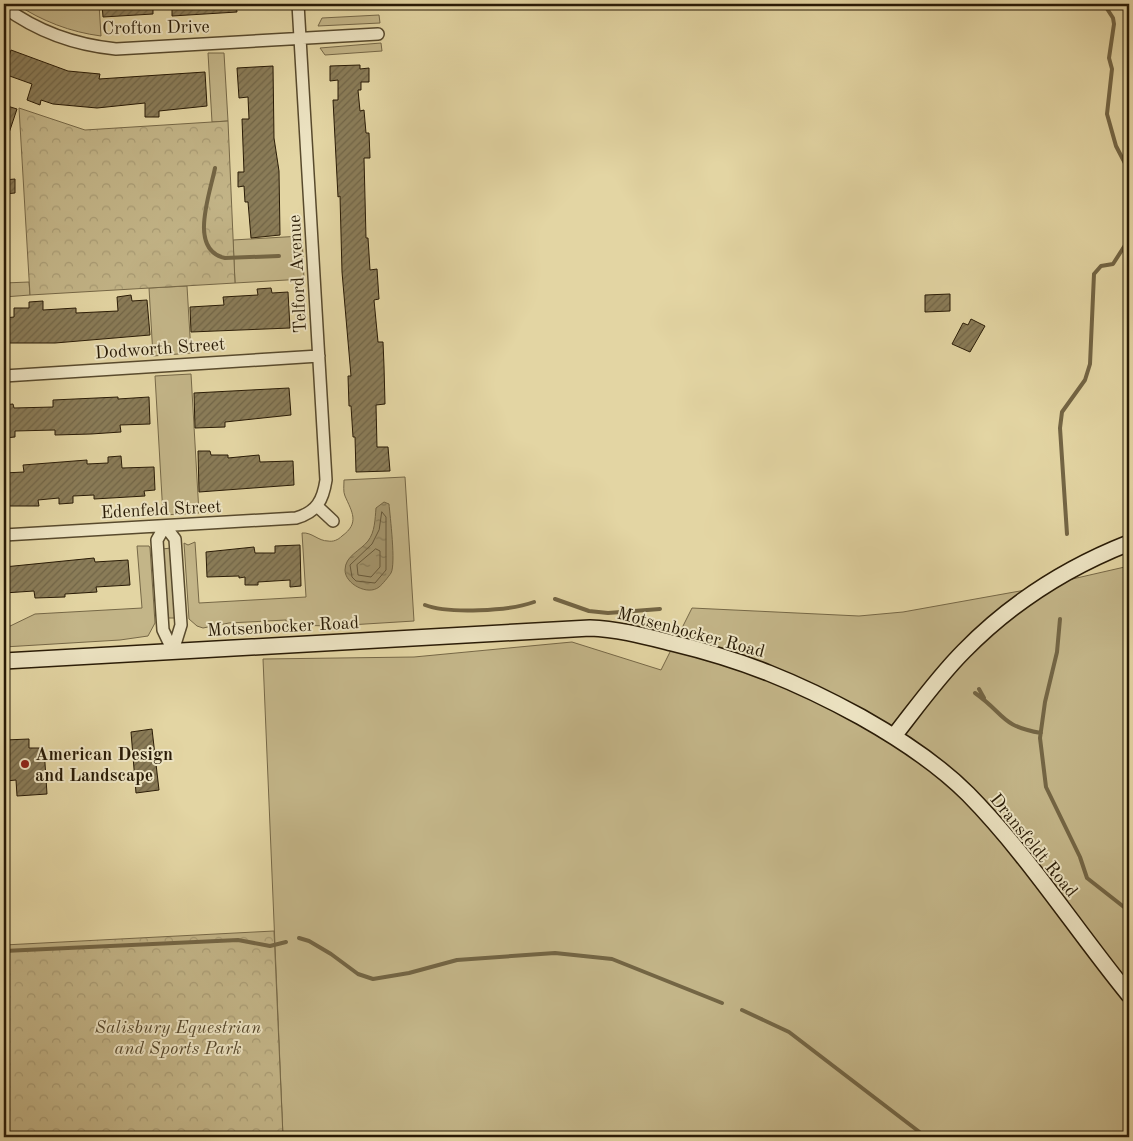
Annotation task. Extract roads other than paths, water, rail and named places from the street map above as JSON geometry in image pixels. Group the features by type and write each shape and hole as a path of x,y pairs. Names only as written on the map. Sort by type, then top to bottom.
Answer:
{"main road":[{"path":"894,736 954,661 1000,618 1054,581 1096,558 1129,543"},
{"name":"Motsenbocker Road","path":"4,662 571,628 610,629 714,654 759,668 813,691 894,736"},
{"name":"Dransfeldt Road","path":"894,736 938,767 979,806 1129,995"}],"street":[{"name":"Telford Avenue","path":"298,4 326,480 324,493 318,506"},
{"name":"Crofton Drive","path":"4,9 53,35 74,42 106,48 128,49 378,34"},
{"name":"Dodworth Street","path":"4,376 319,356"},
{"path":"318,506 333,520"},
{"name":"Edenfeld Street","path":"4,535 296,518 318,506"},
{"path":"165,526 175,539 182,625 173,651 163,630 157,540 165,526"}],"water":[{"path":"384,502 389,504 393,550 391,573 379,587 369,590 363,589 349,580 345,570 346,565 350,557 368,541 372,534 376,508"}],"waterway":[{"path":"1104,4 1113,18 1114,24 1109,58 1112,69 1107,114 1116,146 1129,171"},
{"path":"215,168 204,220 204,233 207,244 214,253 225,258 279,256"},
{"path":"1067,534 1060,428 1062,412 1085,380 1090,364 1094,274 1101,266 1113,264 1129,239"},
{"path":"555,599 589,611 608,613 660,609"},
{"path":"425,605 448,610 479,610 510,608 534,602"},
{"path":"1060,619 1057,652 1045,702 1040,738 1046,787 1080,857 1087,878 1129,911"},
{"path":"979,689 984,698"},
{"path":"975,693 1010,723 1041,733"},
{"path":"299,938 309,941 331,954 358,974 373,979 409,973 457,960 555,953 612,959 722,1003"},
{"path":"4,951 238,940 270,946 286,942"},
{"path":"742,1010 789,1032 926,1137"}],"place":[{"name":"American Design and Landscape","path":"25,764"}],"park label":[{"name":"Salisbury Equestrian and Sports Park","path":"178,1037"}]}
